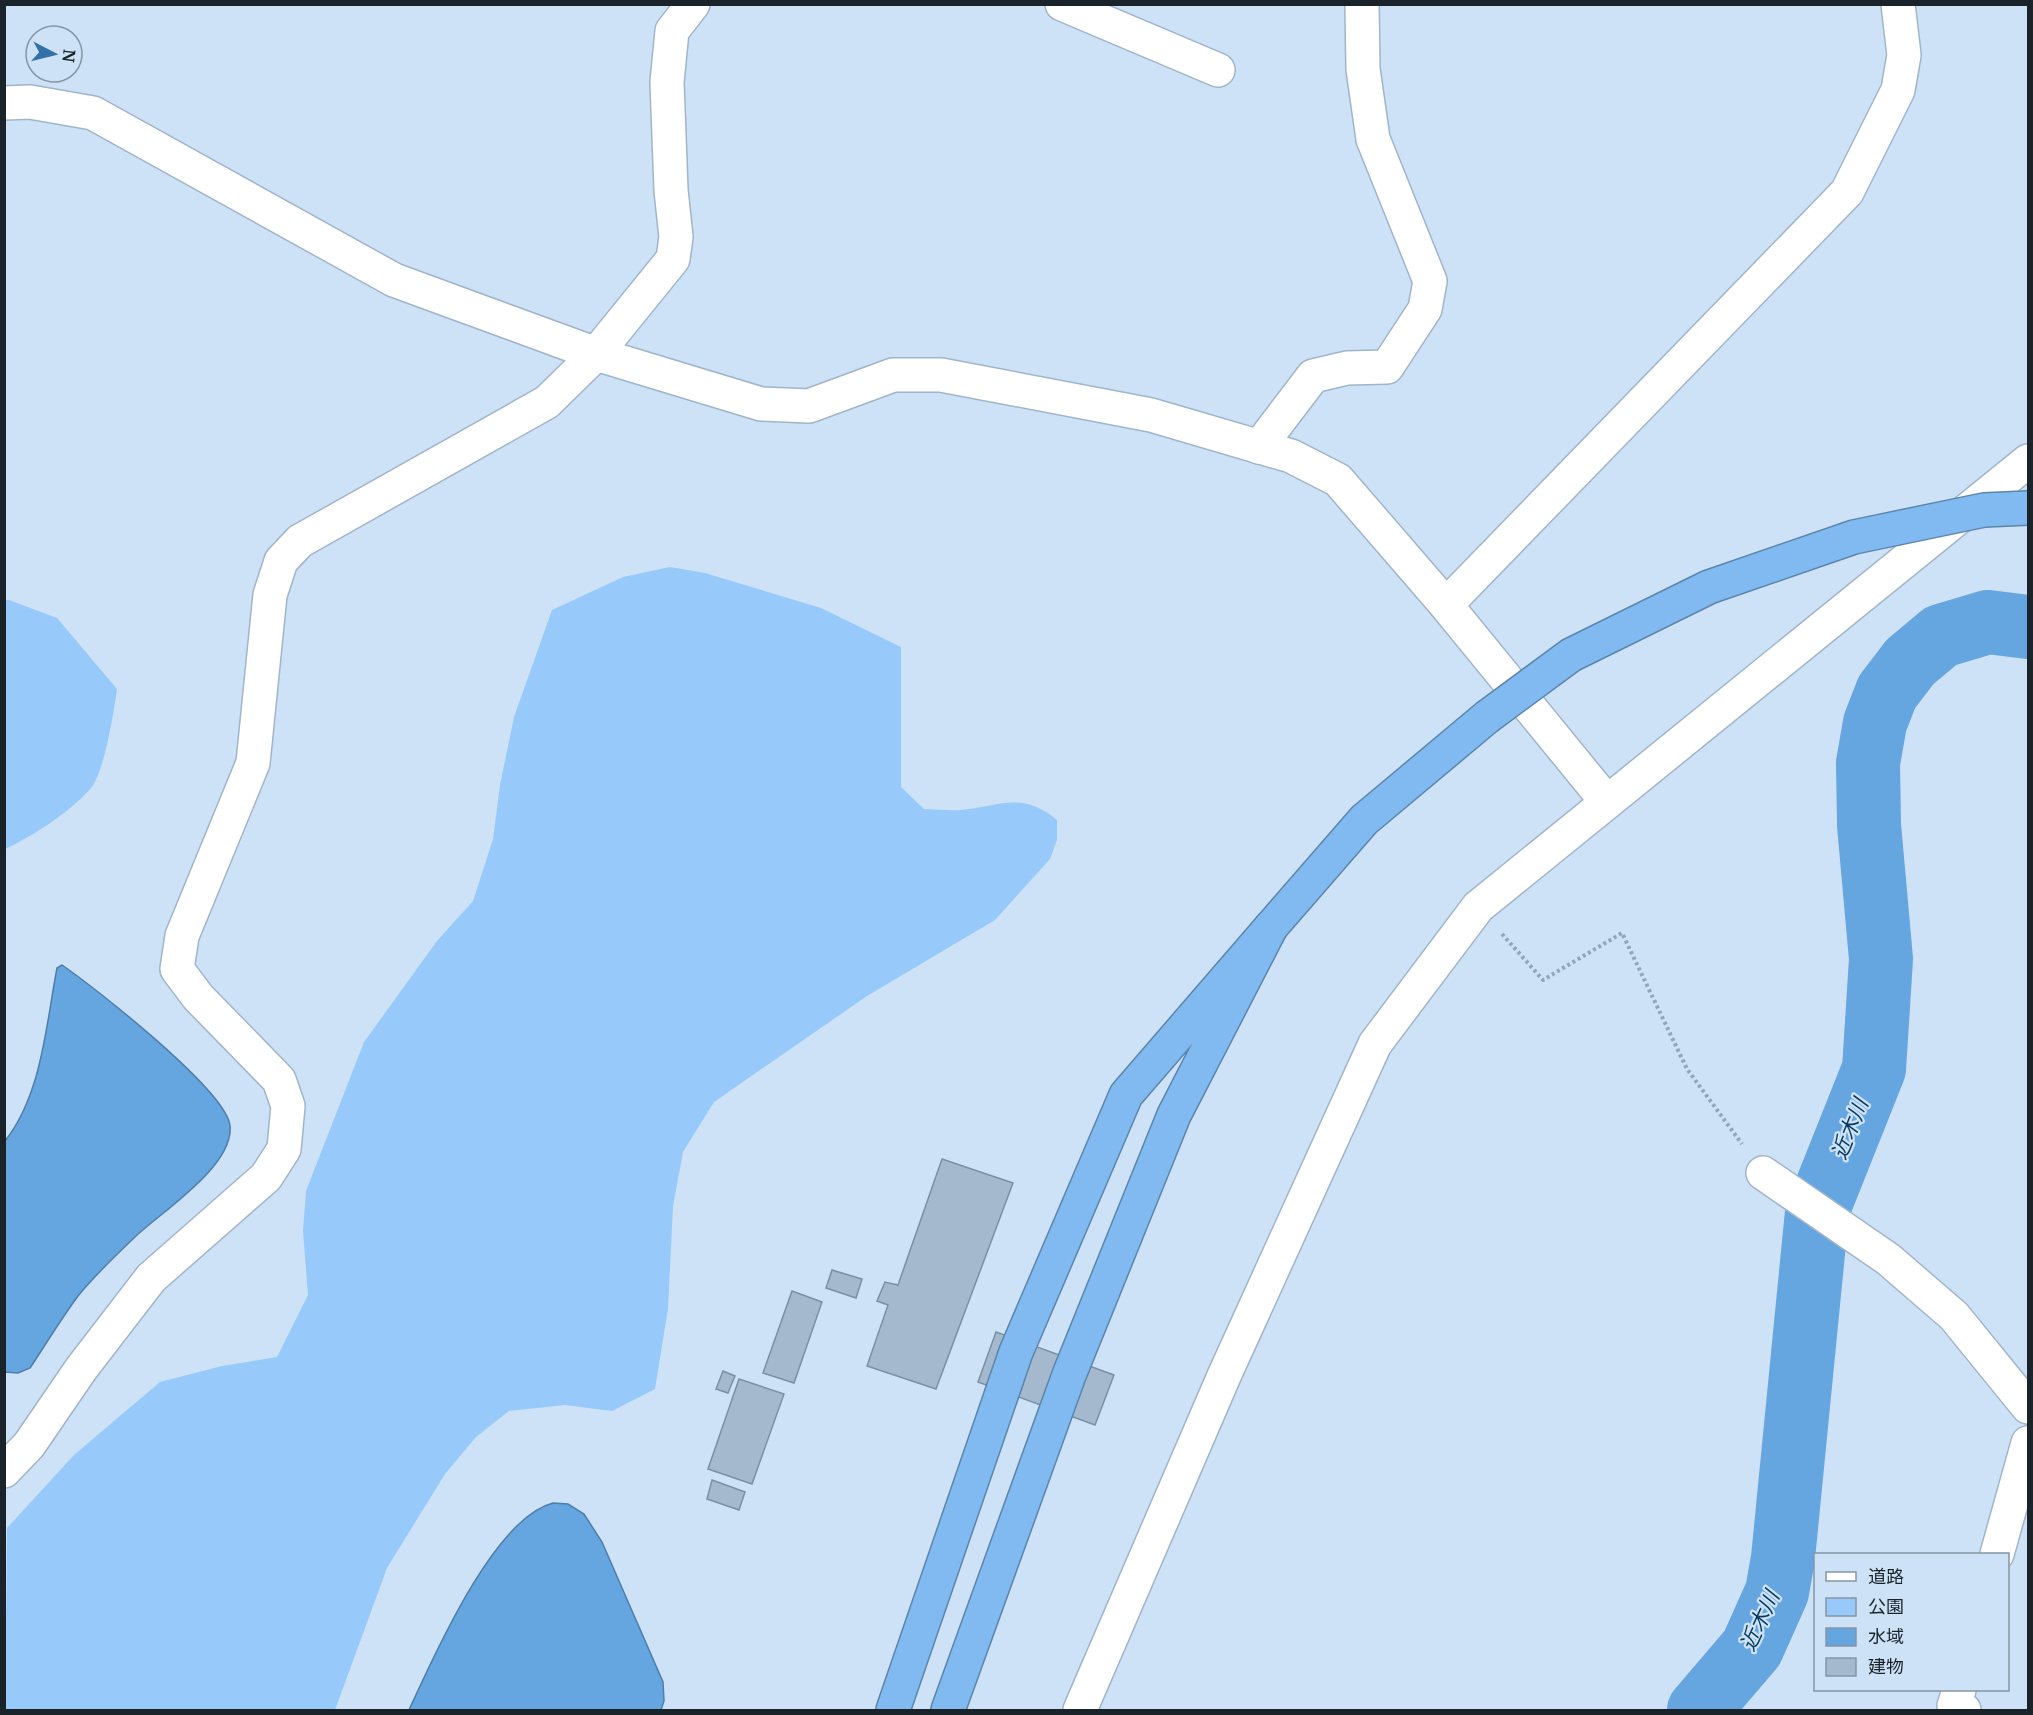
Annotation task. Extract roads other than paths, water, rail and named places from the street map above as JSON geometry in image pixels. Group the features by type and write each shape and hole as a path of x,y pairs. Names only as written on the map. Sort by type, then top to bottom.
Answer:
{"highway":[{"path":"893,1710 1016,1352 1126,1095 1364,820 1487,717 1572,655 1708,586 1854,537 1984,510 2028,508"},
{"path":"948,1710 1069,1375 1174,1115 1271,927"}],"street":[{"path":"4,1471 29,1445 81,1369 151,1278 266,1177 284,1149 288,1106 279,1080 198,997 177,969 182,936 253,763 270,595 280,561 300,541 547,402 596,354 673,259 676,237 671,190 667,82 672,31 693,4"},
{"path":"1062,4 1218,70"},
{"path":"1258,447 1313,376 1347,368 1387,366 1425,309 1430,281 1373,139 1363,69 1362,4"},
{"path":"1446,605 1847,192 1898,90 1904,55 1898,4"},
{"path":"4,103 30,102 93,113 394,280 596,354 761,404 809,406 893,375 941,375 1151,415 1291,456 1338,480 1446,605 1607,802"},
{"path":"1080,1710 1224,1376 1375,1044 1478,907 2028,461"},
{"path":"1763,1173 1888,1259 1954,1316 2028,1407"},
{"path":"1997,1553 2028,1443"},
{"path":"1958,1691 1954,1706 1964,1710"}],"water":[{"path":"62,965 128,1016 184,1065 207,1089 223,1110 230,1126 228,1141 209,1172 135,1237 78,1296 30,1368 18,1373 5,1372 5,1141 27,1102 35,1081 57,968"},
{"path":"553,1503 568,1504 584,1514 602,1542 663,1682 664,1701 661,1710 409,1710 450,1625 488,1561 509,1534 531,1514"}],"waterway":[{"name":"近木川","path":"1699,1710 1752,1648 1777,1592 1783,1558 1817,1212 1874,1069 1881,959 1869,825 1868,763 1875,723 1887,692 1910,662 1941,636 1988,622 2028,627"}]}
